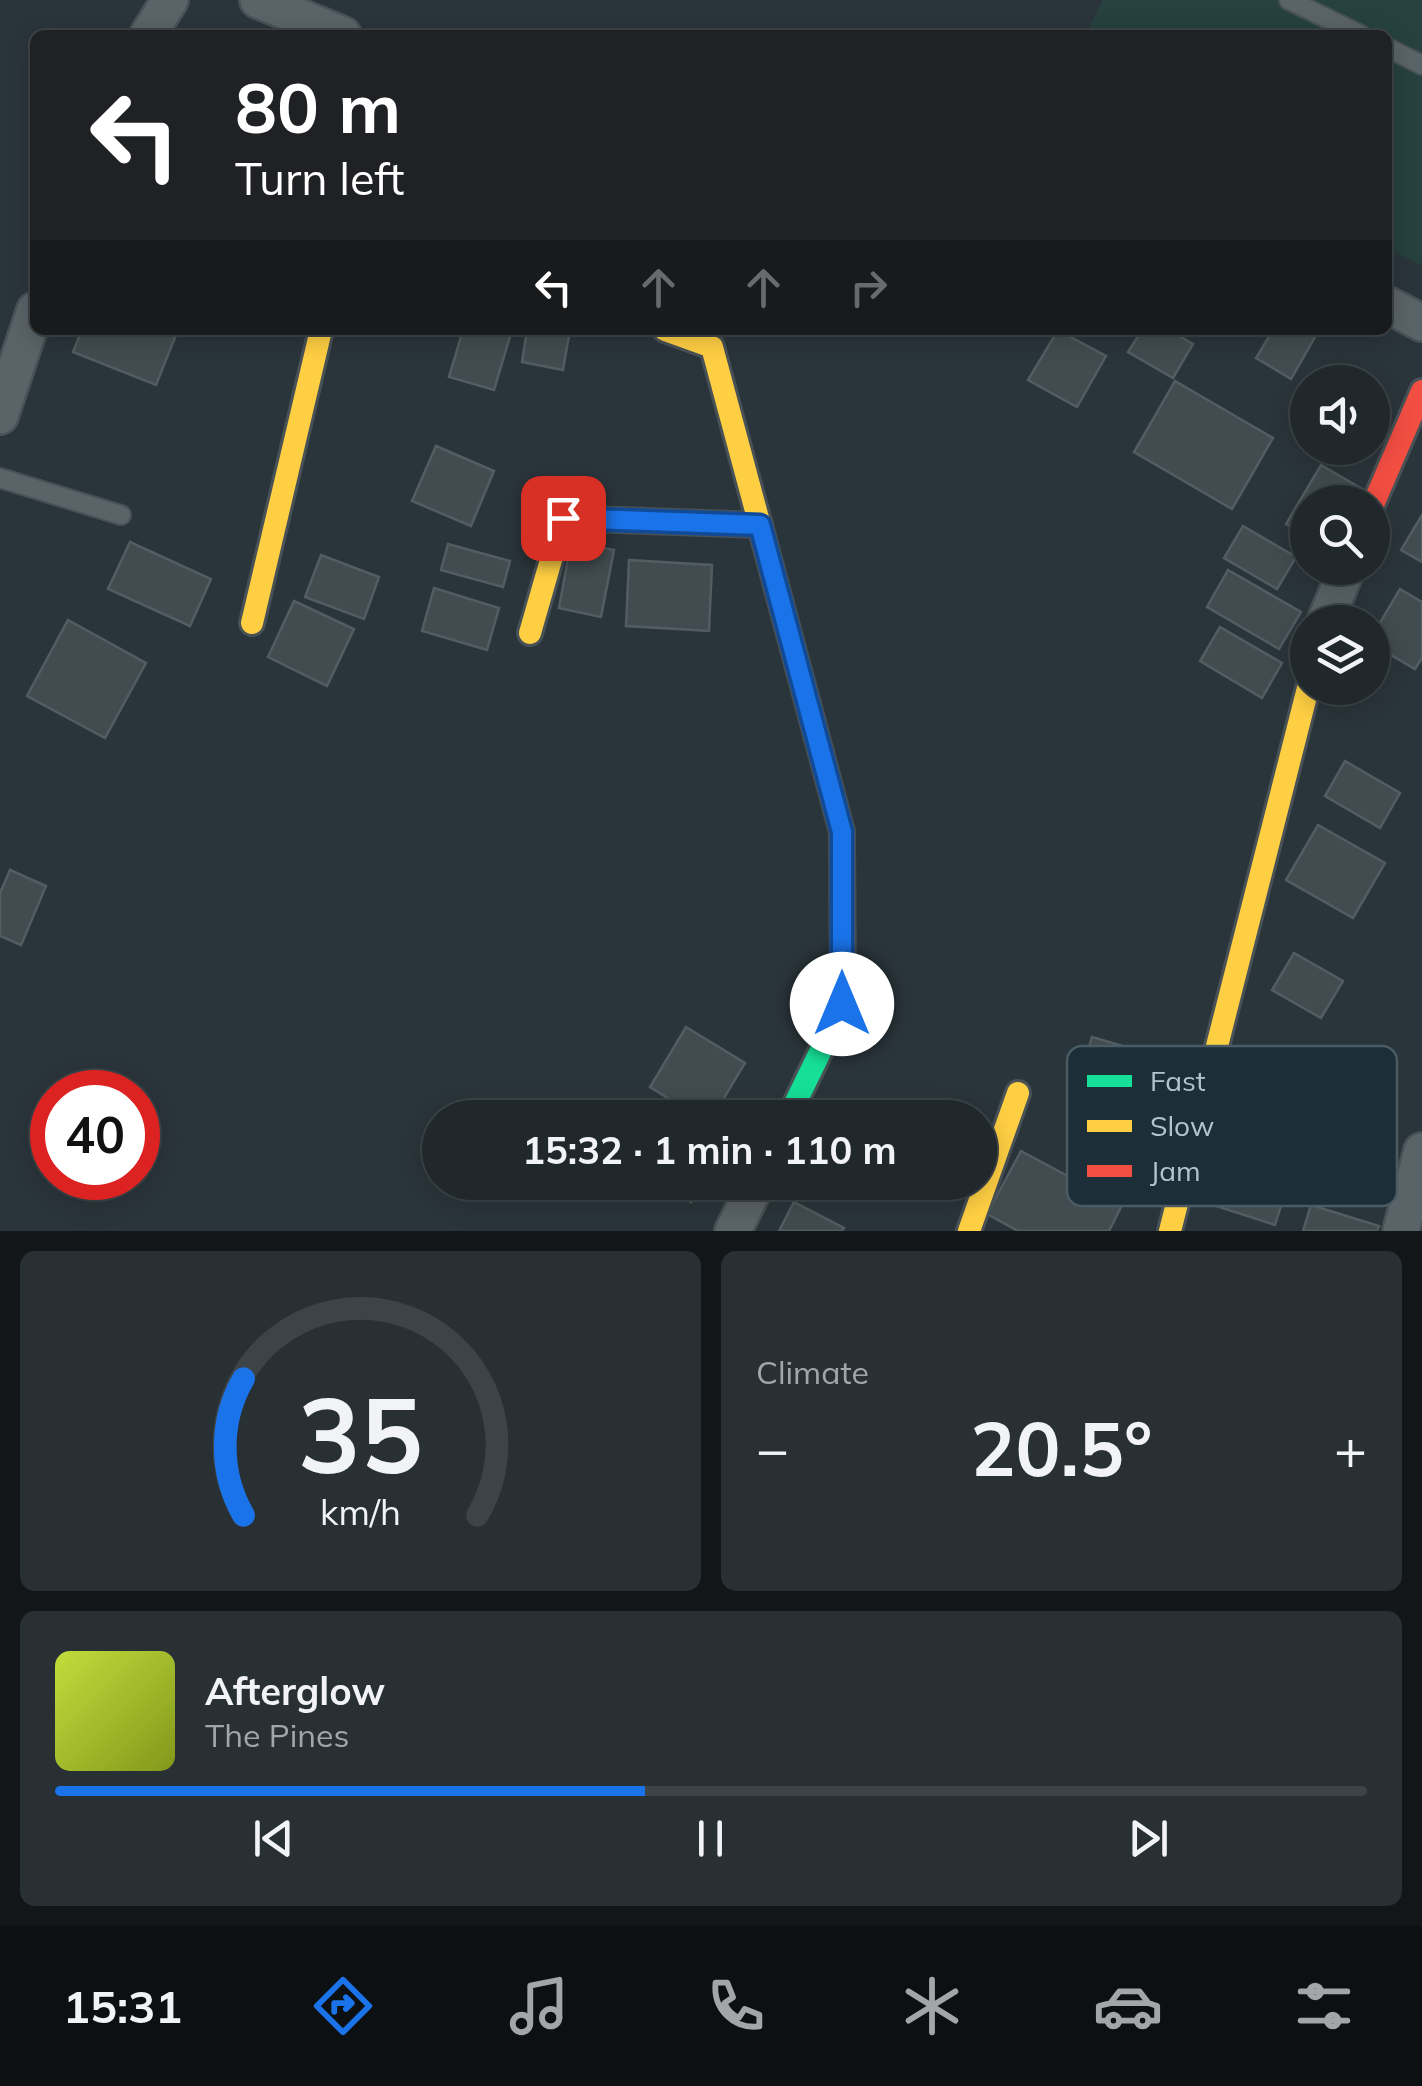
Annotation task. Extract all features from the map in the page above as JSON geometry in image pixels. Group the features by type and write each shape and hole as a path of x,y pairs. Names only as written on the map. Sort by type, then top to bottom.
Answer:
{"street":[{"path":"151,30 170,0"},
{"path":"258,0 332,30"},
{"path":"0,416 30,325"},
{"path":"252,623 321,335"},
{"path":"679,335 712,347 842,832 842,1004 797,1100"},
{"path":"1382,485 1422,392"},
{"path":"530,633 563,518 760,525"},
{"path":"1217,1046 1304,705"},
{"path":"970,1231 1018,1092"},
{"path":"1402,1231 1422,1151"},
{"path":"733,1231 748,1200"},
{"path":"1170,1231 1176,1206"}],"lane":[{"path":"1289,0 1351,30"},
{"path":"1392,50 1422,65"},
{"path":"0,478 121,515"}],"green space":[{"path":"1103,0 1422,0 1422,266 1392,250 1392,30 1088,30"}],"building":[{"path":"80,335 176,335 156,385 73,352"},
{"path":"462,335 510,335 494,390 449,377"},
{"path":"526,335 569,335 563,370 522,362"},
{"path":"1055,335 1067,335 1106,356 1077,407 1028,380"},
{"path":"1139,335 1178,335 1193,344 1173,378 1128,352"},
{"path":"1270,335 1316,335 1299,365 1290,365 1290,378 1256,358"},
{"path":"1175,381 1273,438 1232,509 1134,452"},
{"path":"436,446 494,471 471,526 412,501"},
{"path":"1321,465 1355,485 1309,485"},
{"path":"1422,515 1422,562 1401,550"},
{"path":"1243,526 1290,553 1290,567 1277,589 1224,558"},
{"path":"130,542 211,579 190,626 108,589"},
{"path":"571,542 614,550 601,617 559,608"},
{"path":"448,544 510,561 503,587 441,570"},
{"path":"321,555 379,577 364,619 305,597"},
{"path":"629,560 712,565 709,631 626,626"},
{"path":"1228,570 1290,606 1290,630 1279,649 1207,607"},
{"path":"434,588 499,608 487,650 422,631"},
{"path":"1400,589 1422,602 1422,658 1415,669 1390,654 1390,606"},
{"path":"294,601 354,629 327,686 268,657"},
{"path":"68,620 146,663 105,738 27,696"},
{"path":"1220,627 1282,663 1262,698 1200,661"},
{"path":"1345,761 1400,793 1380,828 1325,796"},
{"path":"1318,825 1385,863 1353,918 1286,880"},
{"path":"10,870 46,886 21,945 0,936 0,893"},
{"path":"1294,953 1343,981 1321,1018 1272,990"},
{"path":"686,1027 745,1063 723,1100 671,1100 650,1087"},
{"path":"1092,1037 1123,1046 1089,1046"},
{"path":"1021,1151 1067,1176 1067,1206 1122,1206 1109,1231 1018,1231 987,1214"},
{"path":"794,1202 844,1228 779,1231"},
{"path":"1216,1206 1281,1206 1275,1225"},
{"path":"1311,1206 1379,1226 1377,1231 1303,1231"}],"traffic: fast":[{"path":"797,1100 843,1005 842,832 821,753"}],"traffic: slow":[{"path":"252,623 320,335"},
{"path":"679,335 712,347 821,753"},
{"path":"530,633 563,518 760,525"},
{"path":"1217,1046 1304,705"},
{"path":"969,1231 1018,1093"},
{"path":"1170,1231 1176,1206"}],"traffic: jam":[{"path":"1381,485 1422,391"}],"route":[{"path":"563,518 760,525 842,832 842,1004"}]}
